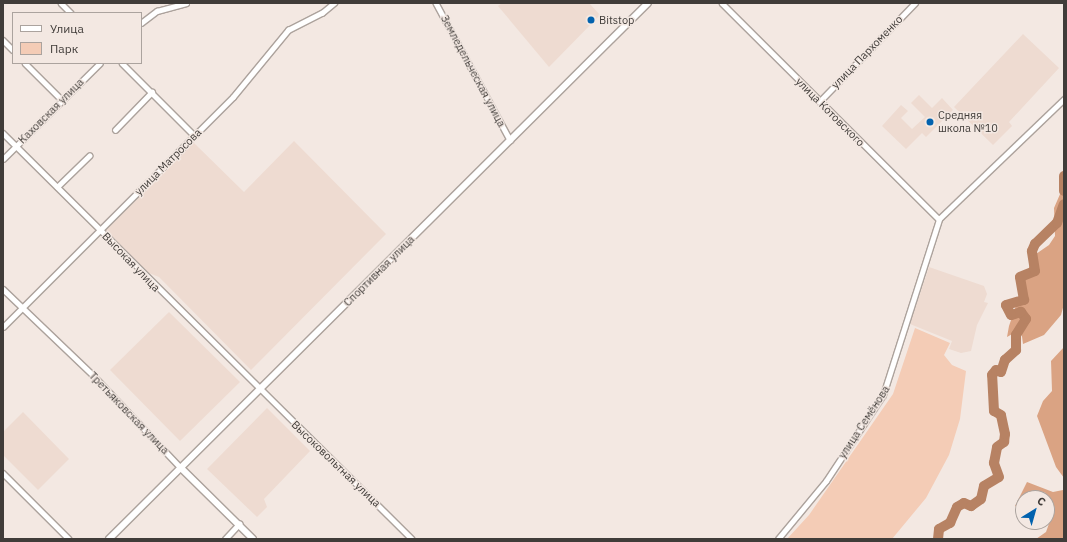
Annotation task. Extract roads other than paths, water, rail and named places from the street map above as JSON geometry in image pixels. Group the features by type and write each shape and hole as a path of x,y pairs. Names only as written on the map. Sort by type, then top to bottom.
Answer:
{"street":[{"path":"61,3 70,12"},
{"path":"142,22 158,11 186,3"},
{"name":"улица Матросова","path":"3,327 243,87 260,60 288,30 334,3"},
{"name":"Земледельческая улица","path":"436,3 510,140"},
{"name":"Спортивная улица","path":"110,539 648,3"},
{"name":"улица Котовского","path":"722,3 819,102 939,219"},
{"name":"улица Пархоменко","path":"819,102 914,3"},
{"path":"3,40 12,49"},
{"path":"27,64 62,100"},
{"name":"Каховская улица","path":"3,159 99,64"},
{"path":"123,64 194,135"},
{"path":"115,130 152,92"},
{"path":"939,219 1064,99"},
{"name":"Высокая улица","path":"3,133 260,390"},
{"path":"57,188 89,156"},
{"name":"улица Семёнова","path":"778,539 826,481 883,395 939,219"},
{"name":"Третьяковская улица","path":"3,289 95,377 181,468 254,539"},
{"name":"Высоковольтная улица","path":"260,390 412,539"},
{"path":"4,476 69,539"},
{"path":"225,539 239,524"}],"waterway":[{"path":"1064,176 1064,191"},
{"path":"938,539 939,529 950,523 957,507 964,503 971,506 981,499 984,486 999,477 994,463 997,447 1004,442 1005,434 1001,415 994,411 992,375 996,370 1001,372 1005,360 1016,350 1016,335 1026,319 1021,312 1011,315 1006,305 1024,300 1020,277 1035,271 1032,251 1035,244 1057,223 1064,204"}],"place":[{"name":"Bitstop","path":"591,20"},
{"name":"Средняя школа №10","path":"930,122"}]}
